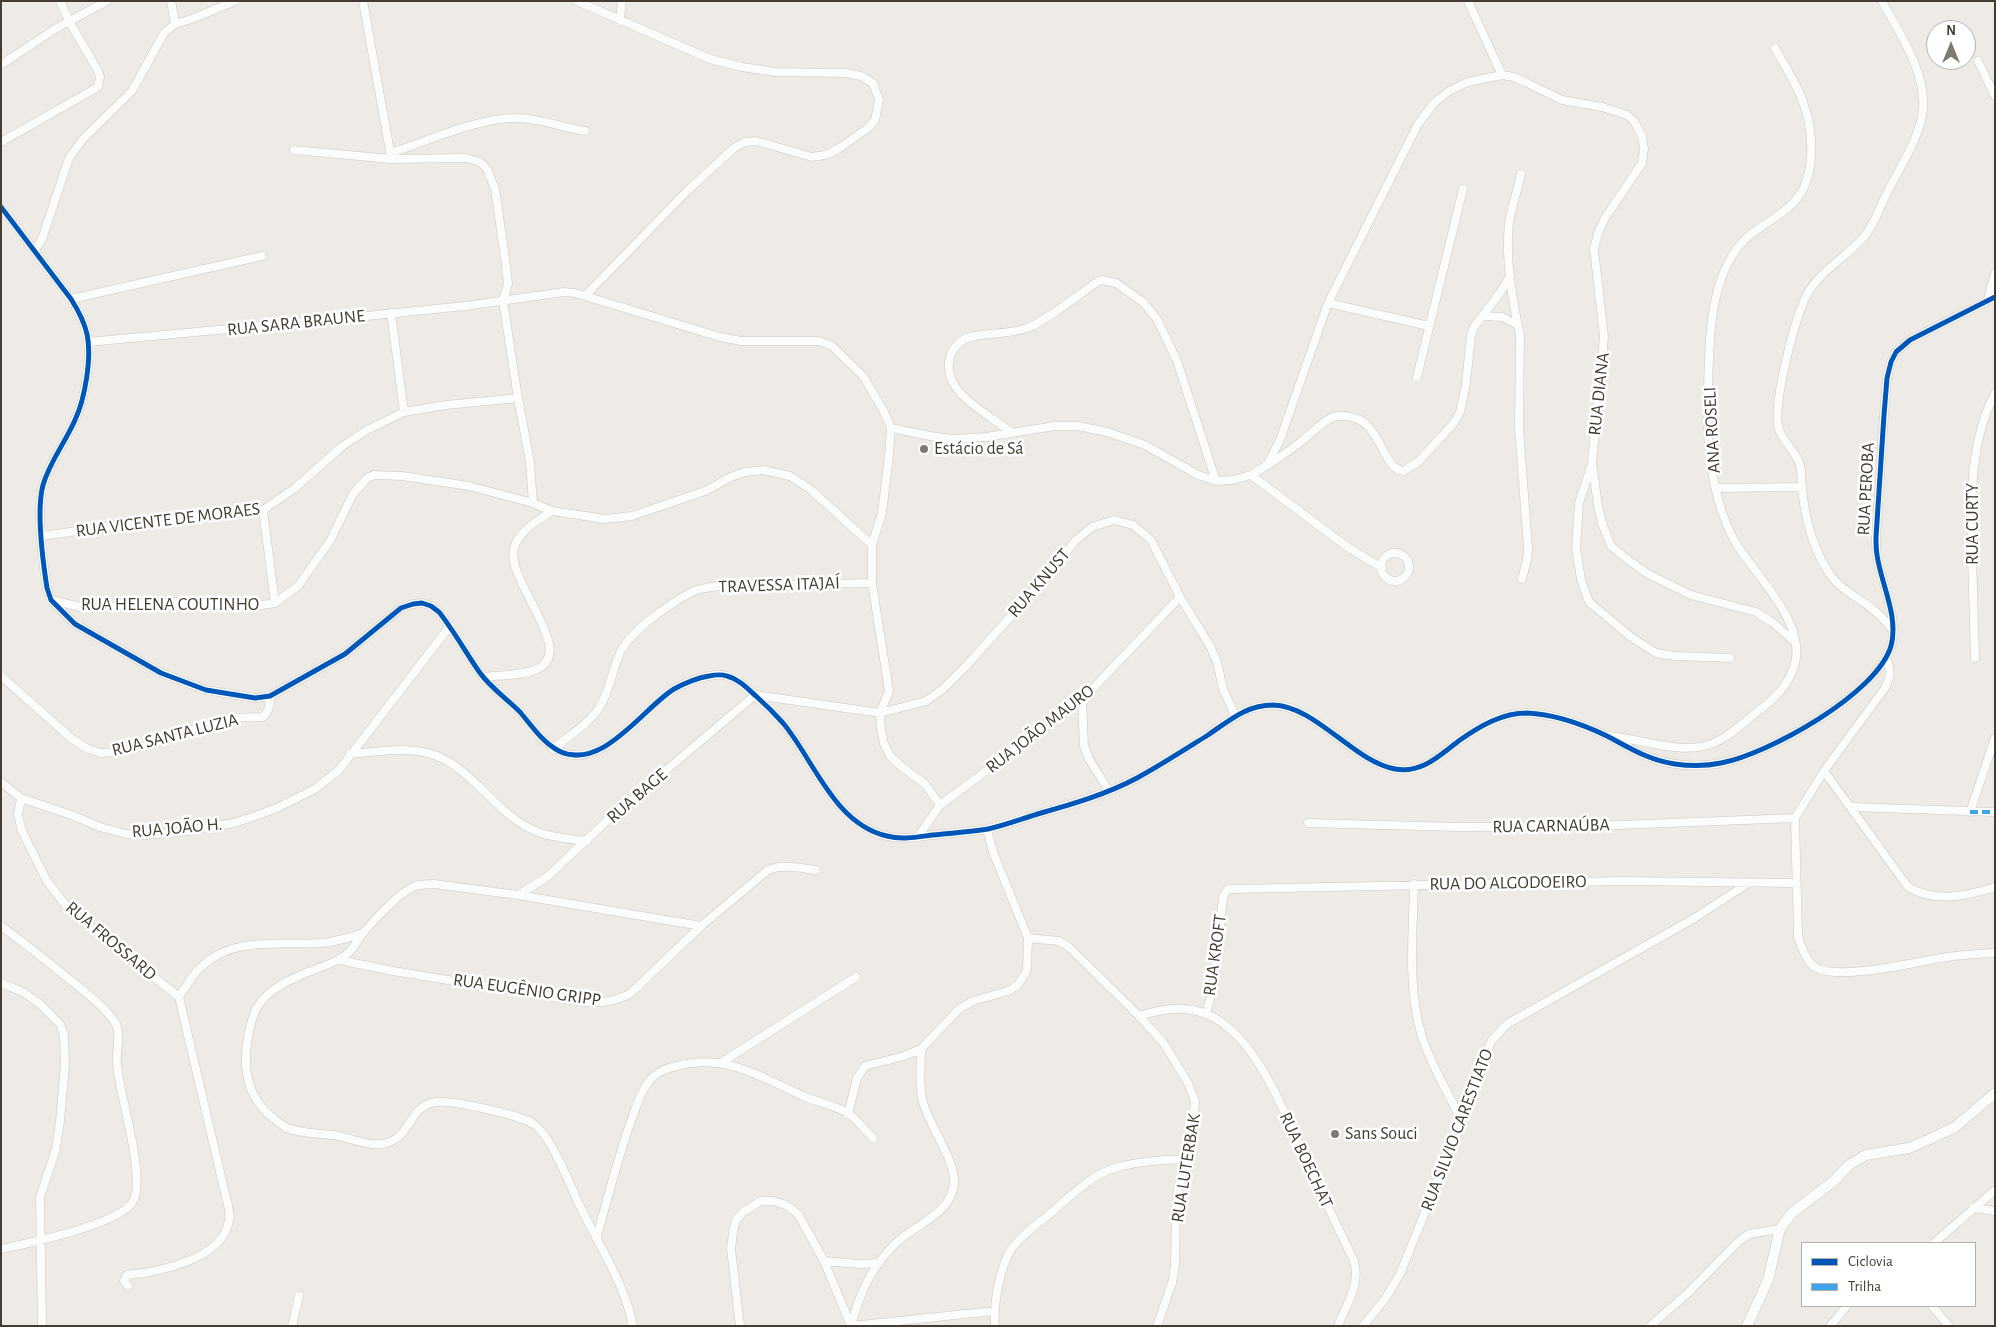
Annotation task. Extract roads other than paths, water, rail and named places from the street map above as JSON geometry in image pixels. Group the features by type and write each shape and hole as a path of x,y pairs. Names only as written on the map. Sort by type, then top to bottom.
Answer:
{"street":[{"path":"1,142 98,87 100,77 98,71 69,21 60,1"},
{"path":"1,65 69,21 107,1"},
{"path":"170,1 175,24"},
{"path":"35,250 42,239 69,158 82,139 132,91 159,41 168,29 175,24 235,1"},
{"path":"363,1 391,156"},
{"path":"620,19 622,1"},
{"path":"1267,465 1280,440 1328,303 1410,140 1434,103 1449,91 1468,82 1502,75 1468,1"},
{"path":"1882,1 1916,65 1922,93 1923,109 1920,125 1869,230 1850,252 1826,272 1810,291 1800,313 1785,371 1778,420 1781,435 1800,464 1802,487 1812,540 1819,555 1832,577 1876,612 1894,631"},
{"path":"583,2 710,59 742,67 775,72 862,76 873,83 880,100 874,120 868,128 838,149 825,155 812,157 796,154 756,141 745,142 734,148 687,191 585,296"},
{"name":"ANA ROSELI","path":"1605,735 1677,747 1708,746 1776,698 1792,674 1797,658 1797,649 1790,622 1782,607 1735,543 1722,513 1709,452 1708,424 1710,339 1716,295 1726,268 1736,250 1748,236 1789,207 1798,197 1807,176 1810,135 1802,101 1776,48"},
{"path":"1978,61 1995,96"},
{"name":"RUA DIANA","path":"1502,75 1520,79 1562,100 1602,107 1627,115 1638,127 1642,136 1644,149 1642,162 1605,218 1598,233 1594,249 1604,336 1592,462 1598,506 1611,546 1627,560 1648,574 1691,595 1756,612 1772,622 1795,642"},
{"path":"391,156 474,125 506,118 524,118 586,131"},
{"path":"294,150 466,158 480,162 487,169 494,189 505,258 508,284 503,301 530,462 534,503"},
{"path":"1521,174 1509,222 1510,276 1516,324 1520,336 1519,428 1528,548 1522,579"},
{"path":"1417,378 1463,189"},
{"path":"1,207 71,299 81,315 88,342 86,382 76,420 48,471 42,488 42,536 45,573 51,600 75,624 161,673 206,690 255,698 270,696 345,654 384,620 407,606 422,603 431,606 439,612 483,677 519,711 553,748 573,755 596,751 621,736 674,689 693,680 715,675 727,676 740,682 784,724 837,802 855,820 878,834 895,838 987,829 1068,805 1134,780 1182,751 1235,715 1256,707 1276,705 1289,708 1316,722 1374,761 1388,768 1403,770 1422,766 1437,759 1459,740 1489,721 1510,715 1526,713 1543,716 1576,724 1605,735"},
{"path":"71,299 262,256"},
{"path":"1991,298 1995,273"},
{"path":"940,805 925,784 890,756 884,744 880,714 888,696 889,686 882,654 872,583 872,545 882,513 891,428 954,439 986,437 1055,426 1078,426 1107,432 1145,445 1198,475 1216,481 1233,480 1251,475 1303,440 1323,423 1337,416 1350,416 1370,428 1378,437 1395,469 1400,471 1408,469 1418,462 1445,434 1460,412 1466,384 1471,335 1510,276"},
{"path":"1011,432 957,391 949,376 948,367 952,350 961,341 970,337 1008,334 1029,327 1097,282 1110,280 1143,302 1157,320 1177,360 1216,481"},
{"name":"RUA SARA BRAUNE","path":"88,342 391,313 503,301 564,292 585,296 720,337 741,341 819,341 832,346 863,376 882,408 891,428"},
{"name":"RUA PEROBA","path":"1605,735 1639,754 1674,764 1700,765 1722,763 1745,756 1786,737 1824,716 1866,684 1886,658 1894,631 1877,556 1876,537 1887,378 1891,362 1896,352 1910,340 1991,298"},
{"path":"1328,303 1429,326"},
{"path":"391,313 404,412"},
{"path":"1481,318 1502,317 1516,324"},
{"name":"RUA CURTY","path":"1975,658 1971,498 1973,463 1989,404 1995,393"},
{"name":"RUA VICENTE DE MORAES","path":"42,536 150,521 263,510 295,488 341,447 367,430 404,412 446,405 518,398"},
{"path":"1592,462 1581,491 1576,548 1580,580 1589,602 1637,642 1656,653 1675,656 1730,658"},
{"name":"RUA HELENA COUTINHO","path":"51,600 81,607 101,608 176,602 249,607 275,603 298,586 330,541 353,494 367,478 374,475 402,476 469,486 534,503 552,511 605,519 632,516 705,491 738,474 762,470 790,476 810,489 872,545"},
{"path":"1251,475 1346,546 1382,568"},
{"path":"1716,488 1802,487"},
{"path":"263,510 275,603"},
{"path":"483,677 524,673 537,669 546,663 550,653 549,640 522,585 514,562 514,549 520,537 532,525 552,511"},
{"name":"RUA KNUST","path":"755,695 880,714 926,701 943,689 1049,574 1074,541 1092,526 1114,520 1133,526 1151,540 1180,597 1210,646 1223,689 1235,715"},
{"name":"TRAVESSA ITAJAÍ","path":"553,748 592,717 600,706 621,652 629,639 644,625 691,592 720,586 872,583"},
{"name":"RUA JOÃO MAURO","path":"918,837 940,805 1082,700 1180,597"},
{"name":"RUA JOÃO H.","path":"1,782 21,798 113,831 146,835 234,823 277,808 315,789 332,777 450,626"},
{"path":"1886,658 1891,676 1888,682 1824,771 1795,818 1798,937 1802,950 1812,965 1828,973 1861,971 1942,958 1995,953"},
{"name":"RUA SANTA LUZIA","path":"1,676 72,739 88,749 101,753 146,746 226,718 264,716 270,706 270,696"},
{"name":"RUA BAGE","path":"518,895 547,877 612,816 755,695"},
{"path":"1082,700 1084,746 1089,759 1109,790"},
{"path":"1970,812 1995,738"},
{"path":"348,758 402,751 424,752 437,756 467,777 520,823 536,832 587,841"},
{"path":"1824,771 1852,807 1908,887 1939,897 1959,896 1995,887"},
{"name":"RUA FROSSARD","path":"21,798 18,815 22,831 47,880 69,910 179,997"},
{"path":"1852,807 1995,812"},
{"name":"RUA CARNAÚBA","path":"1308,824 1460,827 1594,826 1795,818"},
{"path":"848,1114 857,1078 865,1066 904,1056 921,1049 959,1009 973,1002 1008,991 1018,985 1024,978 1028,961 1028,938 993,852 987,829"},
{"name":"RUA EUGÊNIO GRIPP","path":"339,960 393,971 583,1002 603,1003 619,1000 631,993 701,926 768,870 778,866 788,866 816,870"},
{"name":"RUA DO ALGODOEIRO","path":"1223,896 1231,888 1622,881 1796,883"},
{"name":"RUA SILVIO CARESTIATO","path":"1364,1326 1385,1300 1400,1274 1462,1121 1492,1040 1507,1024 1693,919 1748,883"},
{"path":"633,1326 626,1301 596,1237 550,1144 540,1129 529,1121 492,1111 445,1102 432,1103 416,1112 398,1137 378,1144 304,1133 285,1127 267,1113 252,1095 246,1071 247,1038 254,1012 262,999 271,990 339,960 350,952 363,933 406,891 421,884 518,895 701,926"},
{"path":"1414,884 1412,969 1416,1012 1432,1064 1462,1121"},
{"name":"RUA KROFT","path":"1206,1014 1214,985 1223,896"},
{"path":"1,926 90,996 116,1022 118,1034 117,1065 134,1155 137,1183 134,1200 131,1205 107,1219 40,1242 1,1248"},
{"path":"128,1286 124,1281 127,1275 164,1270 202,1254 222,1236 229,1221 230,1215 179,997 191,978 202,966 225,952 250,944 329,942 363,933"},
{"name":"RUA LUTERBAK","path":"1028,938 1059,941 1069,946 1163,1042 1193,1094 1196,1113 1187,1160 1177,1197 1175,1266 1172,1283 1157,1326"},
{"path":"722,1062 856,977"},
{"path":"1,983 23,992 40,1004 60,1024 64,1035 65,1065 56,1149 40,1197 42,1326"},
{"name":"RUA BOECHAT","path":"1139,1016 1166,1008 1185,1009 1206,1014 1239,1036 1266,1076 1354,1261 1357,1277 1354,1291 1338,1326"},
{"path":"851,1326 864,1287 879,1263 895,1243 937,1215 946,1204 952,1192 954,1181 952,1168 922,1098 921,1049"},
{"path":"596,1237 615,1167 642,1094 649,1081 656,1074 666,1069 706,1061 722,1062 757,1074 848,1114 873,1138"},
{"path":"1747,1326 1768,1280 1780,1229 1792,1213 1835,1180 1849,1165 1866,1155 1884,1150 1909,1148 1955,1127 1995,1093"},
{"path":"994,1326 994,1311 1005,1263 1012,1249 1022,1237 1085,1184 1099,1175 1117,1167 1153,1161 1187,1160"},
{"path":"1935,1242 1995,1190"},
{"path":"740,1326 731,1249 736,1220 743,1212 761,1201 774,1201 786,1205 798,1214 824,1261 851,1326"},
{"path":"1973,1208 1995,1211"},
{"path":"1650,1326 1689,1292 1738,1242 1749,1234 1780,1229"},
{"path":"824,1261 852,1264 879,1263"},
{"path":"292,1326 299,1296"},
{"path":"1830,1326 1846,1307"},
{"path":"1933,1307 1949,1326"},
{"path":"851,1326 994,1311"}],"place":[{"name":"Estácio de Sá","path":"924,449"},
{"name":"Sans Souci","path":"1335,1134"}]}
